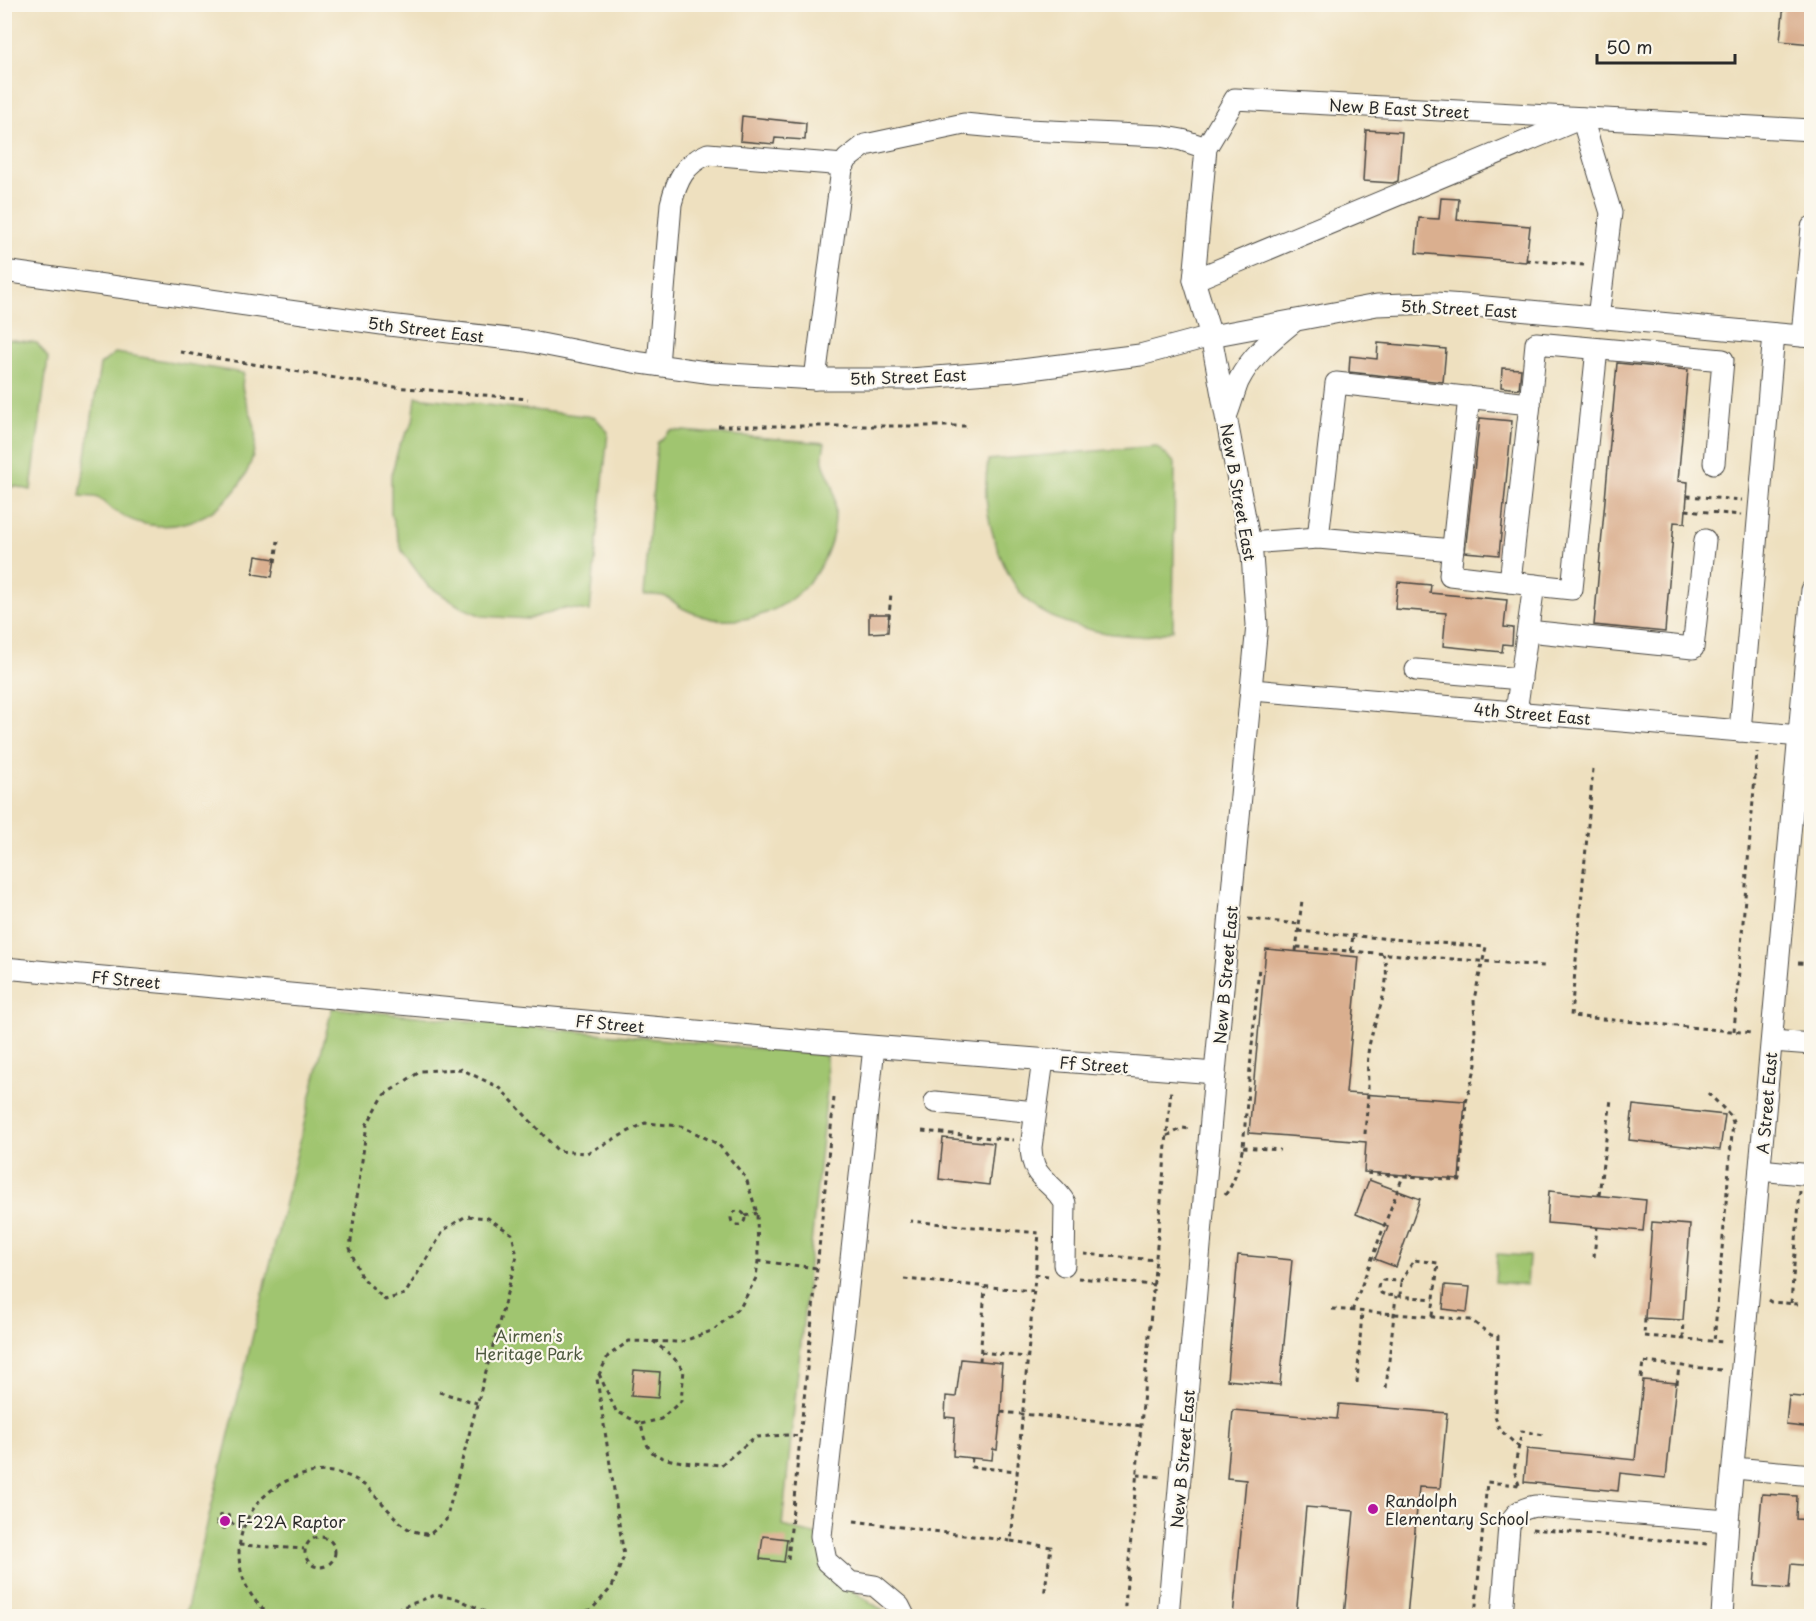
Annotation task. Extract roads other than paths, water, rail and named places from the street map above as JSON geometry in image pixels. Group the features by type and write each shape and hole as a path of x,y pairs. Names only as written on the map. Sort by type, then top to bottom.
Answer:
{"street":[{"name":"New B East Street","path":"1211,336 1194,280 1206,148 1235,99 1812,130"},
{"path":"1194,280 1582,118 1611,213 1598,318"},
{"path":"815,379 840,179 844,165 855,152 865,145 964,124 1028,130 1160,136 1206,148"},
{"path":"658,365 671,204 676,183 683,171 695,159 708,154 844,165"},
{"path":"1807,337 1812,227"},
{"name":"5th Street East","path":"4,271 389,325 526,341 713,373 815,379 910,379 1014,371 1140,354 1211,336 1377,305 1434,303 1807,337"},
{"path":"1226,418 1238,382 1251,362 1270,340 1296,320"},
{"path":"1750,732 1759,509 1774,334"},
{"name":"New B Street East","path":"1168,1617 1257,625 1250,543 1211,336"},
{"path":"1510,582 1536,343 1723,360 1714,463"},
{"path":"1468,397 1450,575 1572,589 1597,349"},
{"path":"1318,538 1336,383 1530,404"},
{"path":"1250,543 1318,538 1453,550"},
{"path":"1528,631 1693,648 1705,540"},
{"path":"1516,712 1534,585"},
{"name":"A Street East","path":"1722,1617 1728,1521 1772,1038 1805,737 1812,590"},
{"path":"1416,670 1521,678"},
{"name":"4th Street East","path":"1252,690 1805,737"},
{"name":"Ff Street","path":"4,968 874,1047 1215,1073"},
{"path":"1772,1038 1812,1044"},
{"path":"874,1047 821,1536 826,1561 850,1582 875,1586 899,1606 904,1617"},
{"path":"1043,1060 1031,1141 1031,1157 1040,1177 1060,1195 1065,1203 1063,1268"},
{"path":"935,1102 1035,1112"},
{"path":"1760,1170 1807,1174"},
{"path":"1734,1467 1812,1475"},
{"path":"1502,1617 1509,1526 1513,1517 1521,1509 1535,1506 1728,1521"}],"place":[{"name":"Randolph Elementary School","path":"1373,1509"},
{"name":"F-22A Raptor","path":"225,1521"}],"park label":[{"name":"Airmen's Heritage Park","path":"529,1344"}]}
